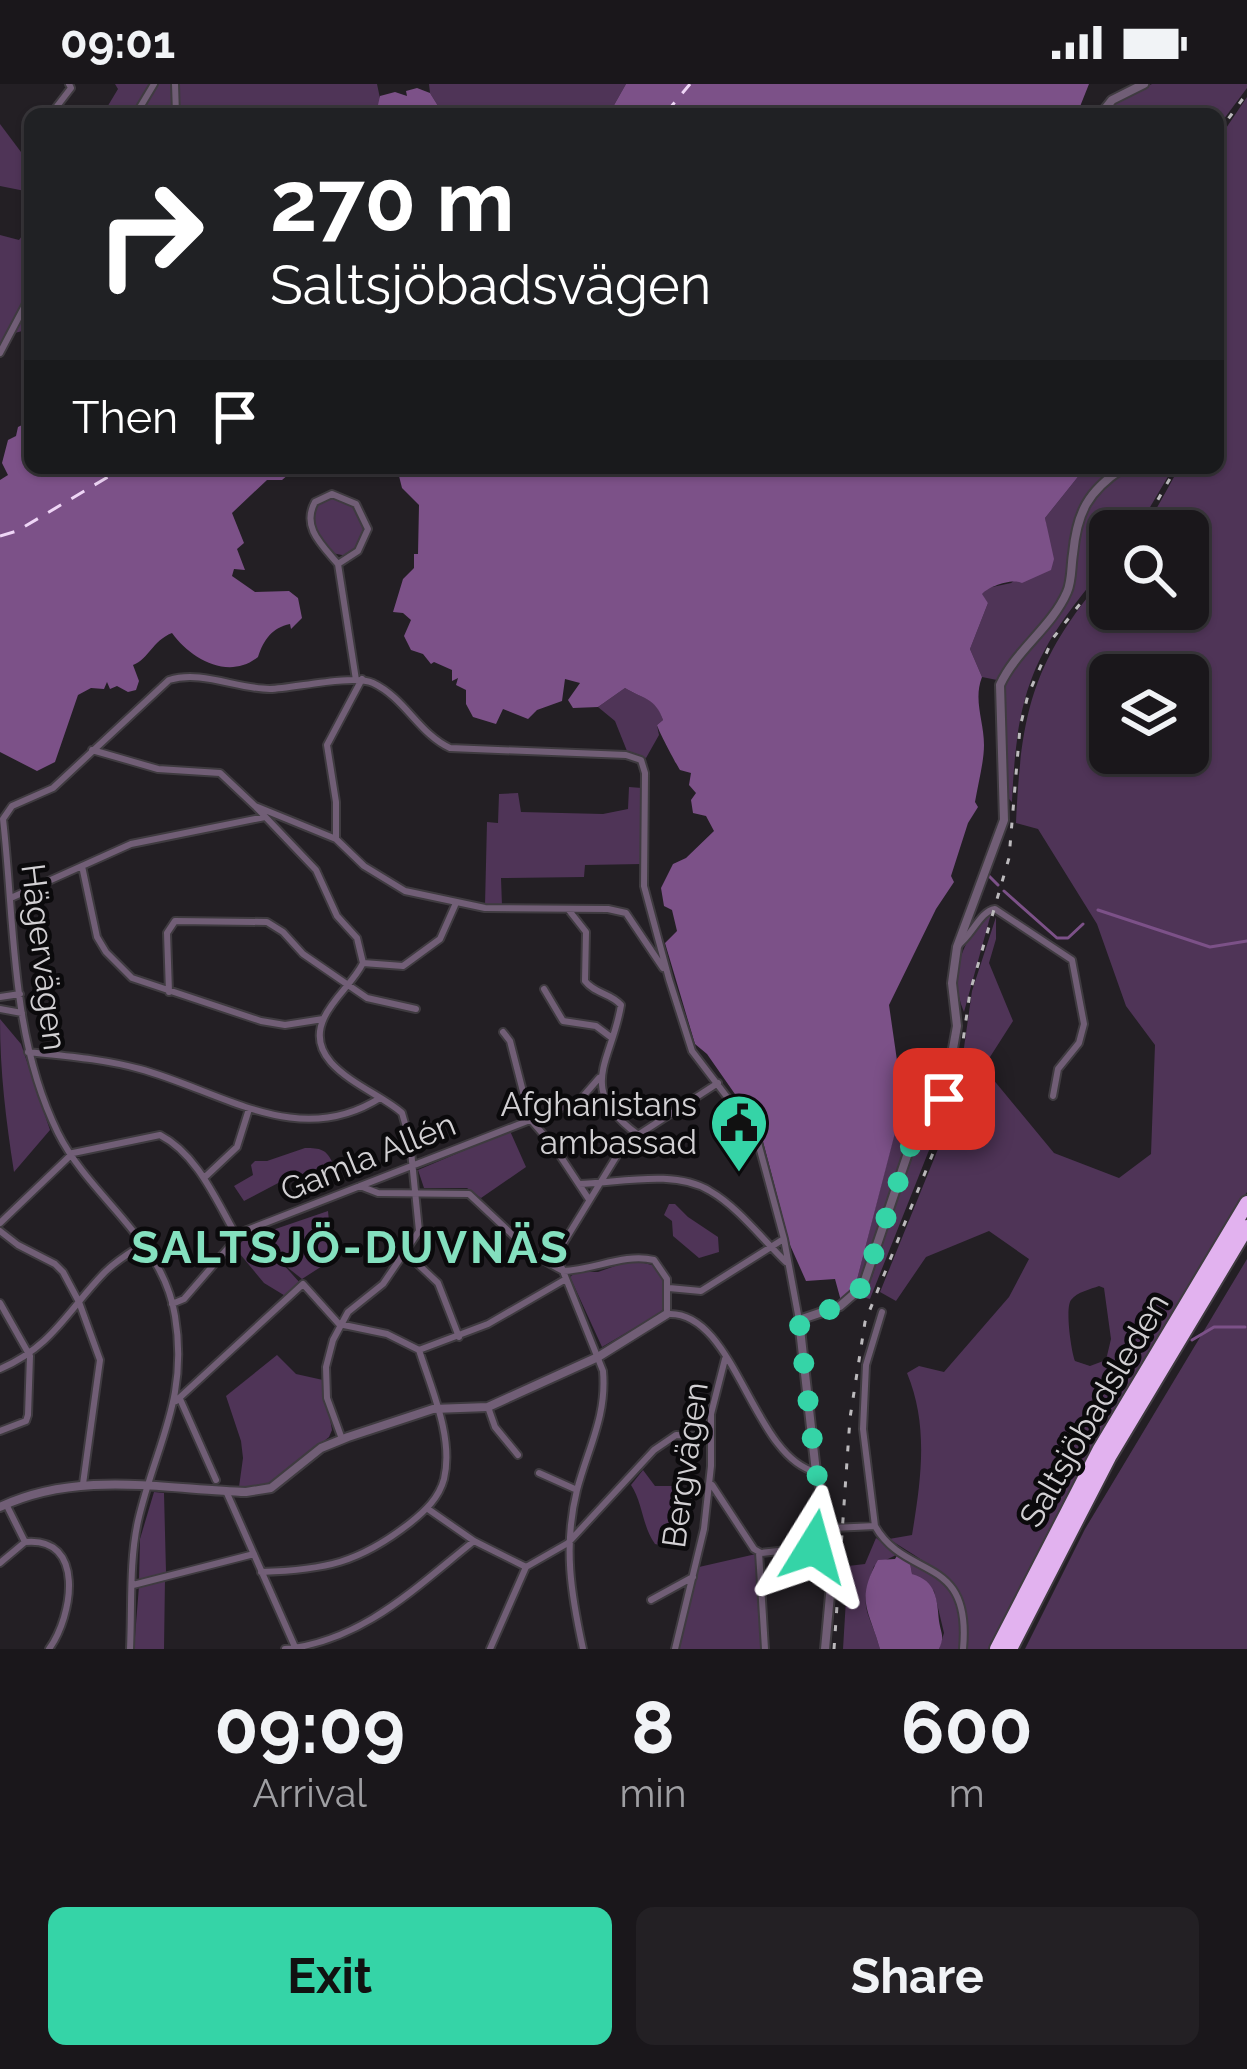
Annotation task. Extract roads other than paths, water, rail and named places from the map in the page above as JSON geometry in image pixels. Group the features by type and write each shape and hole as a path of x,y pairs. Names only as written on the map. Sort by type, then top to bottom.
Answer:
{"highway":[{"name":"Saltsjöbadsleden","path":"997,1649 1100,1449 1247,1203"},
{"name":"Saltsjöbadsleden","path":"1010,1649 1109,1457 1247,1227"}],"street":[{"path":"1106,108 1144,84"},
{"path":"0,353 24,307"},
{"path":"799,1320 840,1306 863,1286 910,1147 944,1099 957,1026 952,983 958,946 1004,820 1000,685 1065,596 1085,502 1114,474"},
{"path":"336,839 327,746 359,680 338,565 313,532 308,517 315,502 332,494 356,504 368,530 358,551 338,565"},
{"path":"3,819 12,806 47,793 175,678 260,688 359,680 388,693 416,716 430,738 450,748 626,755 641,760 645,772 644,886 669,979 692,1051 756,1135 784,1239 799,1320 816,1472 833,1528 825,1649"},
{"path":"92,750 158,770 220,773 316,870 337,916 357,938 363,963 323,1019 322,1046 327,1058 396,1108 406,1121 419,1232 383,1284 358,1301 340,1324 329,1350 327,1403 341,1439"},
{"path":"255,806 336,839 364,866 395,886 456,904 626,913 669,979"},
{"path":"11,898 131,844 265,817"},
{"name":"Hägervägen","path":"3,819 22,1013 28,1052 47,1109 85,1178 145,1243 172,1304 179,1353 177,1401 138,1523 130,1649"},
{"path":"82,866 91,920 106,952 132,978 261,1021 285,1025 323,1019"},
{"path":"363,963 403,967 440,939 456,904"},
{"path":"958,946 985,912 995,908 1072,960 1084,1024 1079,1043 1058,1070 1053,1096"},
{"path":"568,909 586,932 585,981 621,1005 599,1078 609,1107 637,1134"},
{"path":"169,992 169,926 183,919 205,924 267,922 315,963 374,1002 416,1009"},
{"path":"544,989 563,1021 596,1026 612,1038"},
{"path":"0,997 20,994"},
{"path":"0,1009 22,1013"},
{"path":"503,1032 511,1041 530,1118 588,1198"},
{"path":"28,1052 138,1068 285,1118 356,1113 380,1098"},
{"name":"Gamla Allén","path":"172,1304 184,1299 236,1235 579,1101 599,1078"},
{"path":"584,1649 571,1600 568,1544 577,1490 604,1403 603,1371 565,1275 561,1247 624,1144 718,1083"},
{"path":"204,1178 237,1147 249,1109"},
{"path":"83,1484 100,1360 79,1303 55,1264 18,1245 0,1227 70,1156 160,1135 204,1178 236,1235"},
{"path":"579,1184 676,1181 698,1185 719,1198 788,1264"},
{"path":"360,1186 378,1193 469,1194 534,1255 565,1275"},
{"path":"669,1288 701,1292 784,1239"},
{"path":"0,1369 30,1356 56,1333 105,1272 145,1243"},
{"path":"404,1251 438,1283 459,1337"},
{"path":"419,1350 459,1337 565,1275 648,1258 660,1264 669,1288 667,1314"},
{"path":"217,1480 177,1401 303,1284 340,1324 388,1334 419,1350 444,1442 445,1477 428,1508 387,1541 349,1561 314,1570 262,1572"},
{"path":"0,1303 30,1356 26,1421 0,1431"},
{"path":"882,1312 866,1365 863,1429 875,1526 886,1541 946,1581 964,1608 964,1649"},
{"path":"25,1542 3,1505 44,1489 83,1484 272,1489 321,1448 341,1439 438,1408 488,1407 598,1357 667,1314 681,1314 703,1328 779,1442 802,1466 816,1472"},
{"name":"Bergvägen","path":"675,1649 710,1482 709,1437 726,1357"},
{"path":"488,1407 495,1427 518,1455"},
{"path":"490,1649 526,1567 568,1544 654,1450 676,1435 709,1437"},
{"path":"539,1473 577,1490"},
{"path":"710,1482 759,1552 765,1649"},
{"path":"226,1491 296,1648"},
{"path":"759,1552 814,1547 818,1508 825,1501"},
{"path":"428,1508 474,1540 526,1567"},
{"path":"833,1528 875,1526"},
{"path":"285,1649 337,1637 373,1620 474,1540"},
{"path":"0,1563 25,1542 49,1542 58,1548 69,1574 62,1619 49,1649"},
{"path":"133,1586 254,1554"},
{"path":"651,1600 693,1577"}],"waterway":[{"path":"989,876 998,885"},
{"path":"1004,891 1057,938 1068,938 1083,924"},
{"path":"1098,910 1210,947 1247,941"},
{"path":"1192,1340 1214,1327 1245,1327"}],"railway":[{"path":"1224,125 1247,93"},
{"path":"1152,510 1173,474"},
{"path":"834,1649 850,1418 865,1322 957,1083 970,992 1009,858 1020,727 1028,695 1053,638 1089,593"}],"place":[{"name":"Afghanistans ambassad","path":"739,1174"}],"district":[{"name":"SALTSJÖ-DUVNÄS","path":"351,1247"}]}
